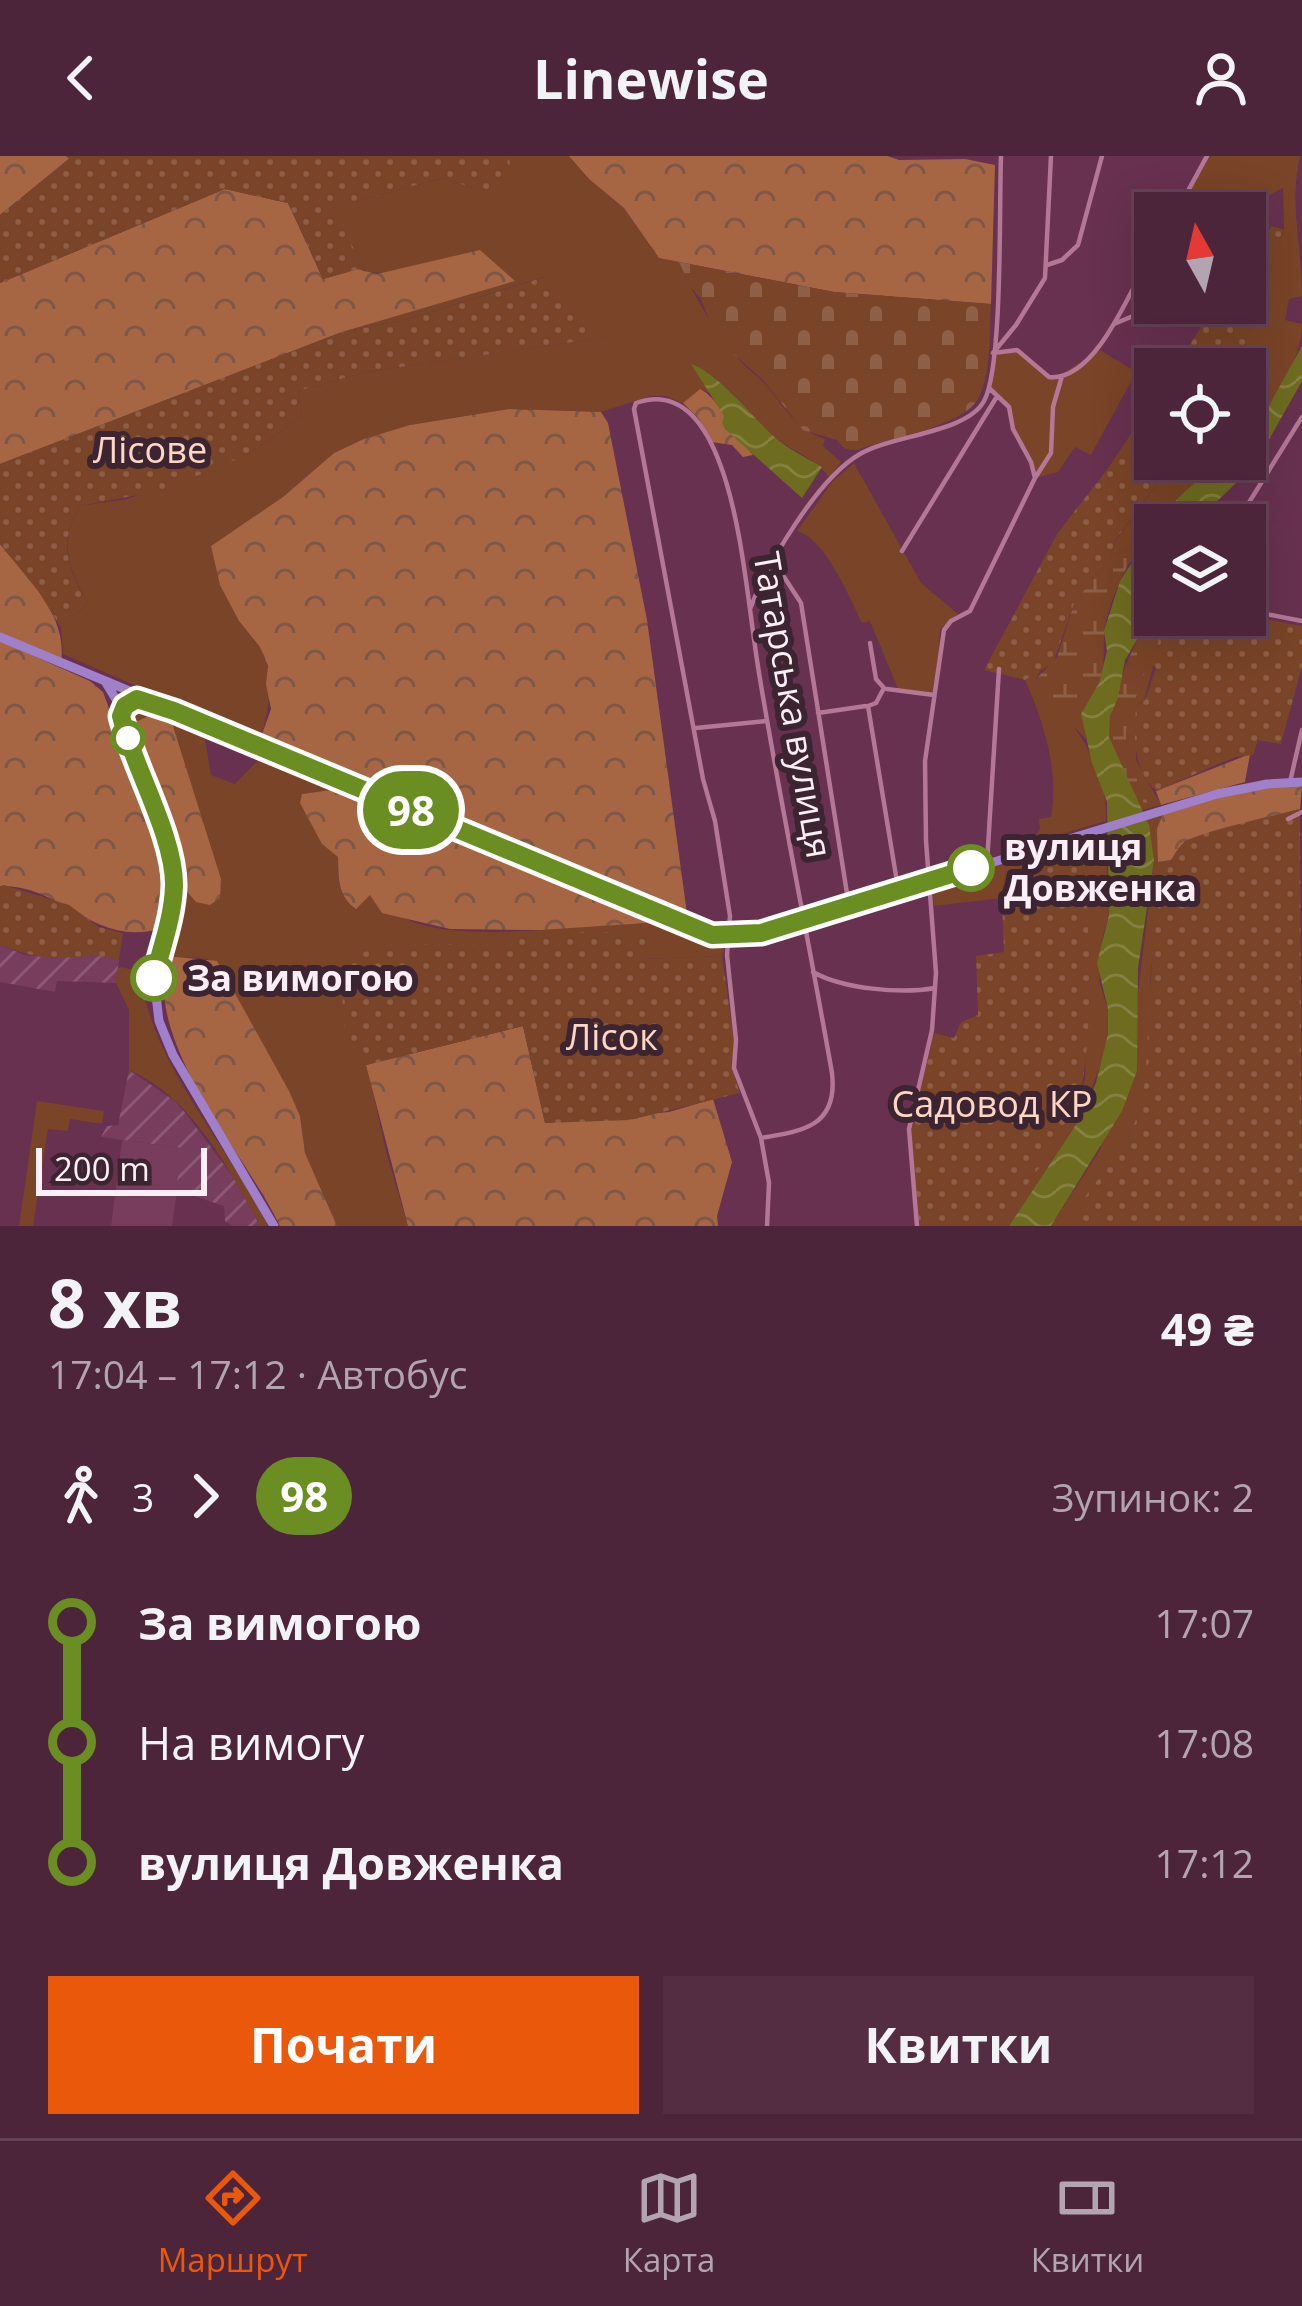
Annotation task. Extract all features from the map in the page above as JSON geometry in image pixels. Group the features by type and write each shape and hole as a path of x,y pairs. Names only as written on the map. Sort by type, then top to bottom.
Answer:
{"main road":[{"path":"0,637 698,931 729,937 802,920 1162,809 1244,788 1296,782"},
{"path":"106,682 173,870 172,909 154,978 159,1021 173,1055 274,1226"},
{"path":"121,716 129,702 142,698"}],"street":[{"path":"750,609 830,480 852,460 862,452 978,411 992,369 1001,156"},
{"path":"993,353 1038,293 1047,266 1051,156"},
{"path":"1047,266 1078,245 1102,156"},
{"path":"1188,192 1208,156"},
{"path":"993,353 1017,350 1048,377 1062,376 1100,350 1134,282"},
{"path":"1113,324 1134,315"},
{"path":"917,1226 909,1129 932,1030 936,958 925,761 944,631 951,621 970,611 1051,453 1053,407 1062,376"},
{"path":"989,388 1009,407 1013,429 1035,478"},
{"path":"902,551 997,395"},
{"name":"Татарська вулиця","path":"696,728 634,409 643,400 664,398 689,412 721,466 832,1073 832,1101 819,1122 761,1138"},
{"path":"1248,504 1302,416"},
{"path":"775,562 801,603 849,906"},
{"path":"1266,614 1302,621"},
{"path":"870,644 876,680 884,688 934,695"},
{"path":"987,863 999,669"},
{"path":"818,712 868,706 876,703 884,688"},
{"path":"868,706 898,890"},
{"path":"767,721 696,728 727,892 734,1069 761,1138 769,1183 767,1226"},
{"path":"1296,782 1302,730"},
{"path":"1288,819 1302,812"},
{"path":"813,972 893,993 934,988"}],"shaded area":[{"path":"0,945 25,955 57,958 101,954 119,960 116,983 57,981 55,992 0,982"},
{"path":"129,1070 175,1101 187,1115 236,1181 260,1226 233,1226 225,1221 224,1206 176,1190 182,1148 101,1137 107,1126 118,1125"},
{"path":"122,1140 183,1148 172,1226 111,1226"}],"green space":[{"path":"0,156 66,156 70,158 0,215"},
{"path":"66,156 509,156 510,170 501,191 479,190 443,178 331,208 367,272 358,269 323,279 288,203 225,189 0,283 0,215 69,159"},
{"path":"509,156 569,156 624,208 659,258 679,262 733,353 798,423 825,439 823,446 841,462 829,477 816,463 774,437 723,385 693,365 711,393 700,389 683,403 650,396 601,412 509,409 410,425 334,453 283,497 211,546 238,618 265,658 269,694 260,740 63,654 61,628 88,603 68,555 69,532 80,506 127,499 251,453 302,416 298,391 366,372 607,337 544,277 401,321 342,332 514,280 367,272 330,208 444,178 479,190 510,165"},
{"path":"569,156 887,156 995,165 991,304 834,292 659,258 624,208"},
{"path":"1207,156 1300,156 1296,209 1302,296 1289,299 1285,320 1302,324 1301,339 1283,383 1266,408 1266,348 1243,348 1252,324 1266,324 1266,282 1284,230 1283,188 1266,197 1266,192 1187,192"},
{"path":"225,189 288,203 323,279 358,269 377,274 480,250 515,281 342,332 0,464 0,283"},
{"path":"1272,226 1284,230 1266,282 1266,234"},
{"path":"679,262 834,292 991,304 988,365 978,399 941,424 857,450 803,430 762,379 713,330"},
{"name":"Лісове","path":"545,277 608,337 366,372 298,391 302,416 251,453 164,490 80,506 67,544 75,578 88,603 61,628 0,544 0,464 342,332 401,321"},
{"path":"1203,324 1252,324 1243,348 1188,348"},
{"path":"1017,350 1053,379 1100,350 1134,371 1134,376 1091,455 1075,447 1058,472 1035,478 1013,429 1009,407 989,388 993,353"},
{"path":"700,389 720,408 753,455 743,457 732,445 711,442 699,419 683,403"},
{"path":"509,409 601,412 608,423 647,620 688,921 260,740 271,709 268,666 220,585 211,546 283,497 334,453 364,439 410,425"},
{"path":"1134,430 1134,480 1160,480 1142,504 1134,504 1134,515 1114,542 1114,554 1075,601 1053,663 1025,680 984,670 1057,534"},
{"path":"854,463 921,583 958,614 940,629 932,694 898,689 870,621 862,623 826,556 797,531 832,482"},
{"path":"1160,480 1204,480 1174,504 1142,504"},
{"path":"1134,515 1134,549 1114,554 1114,543"},
{"path":"0,544 52,614 62,646 61,663 0,637"},
{"path":"1134,549 1107,617 1102,669 1085,719 1086,739 1044,696 1036,679 1057,657 1075,601 1114,554"},
{"path":"1266,619 1302,626 1302,666 1281,744 1258,740 1253,755 1235,757 1156,791 1142,772 1135,740 1136,706 1145,700 1156,668 1152,664 1159,639 1266,636"},
{"path":"1140,636 1162,636 1144,700 1136,706 1136,760 1161,805 1142,810 1110,716"},
{"path":"1139,638 1145,663 1126,740 1148,804 1142,810 1109,730 1118,688"},
{"path":"0,641 90,681 103,692 168,870 168,915 155,930 113,929 42,894 0,886"},
{"path":"1041,670 1036,679 1074,726 1094,762 1106,821 1031,843 1040,829 1039,819 1051,817 1053,799 1048,747 1025,680"},
{"path":"144,705 203,727 211,775 235,784 264,754 345,788 302,794 322,844 339,857 342,892 356,908 370,895 412,922 472,932 645,923 652,916 697,935 727,941 722,956 643,959 508,938 509,945 393,948 348,1051 364,1051 408,1226 337,1226 305,1153 300,1116 208,959 167,956 182,886 196,902 138,721 127,717 135,706"},
{"path":"151,715 172,723 221,879 220,898 210,905 196,902 182,886 176,851 127,723 127,717 138,721"},
{"path":"1250,754 1245,782 1161,805 1156,791"},
{"path":"1302,782 1300,809 1185,841 1171,860 1158,862 1157,829 1163,814 1244,788"},
{"path":"345,788 652,916 646,923 541,930 450,929 382,913 370,895 356,909 342,892 338,857 322,844 300,803 302,794"},
{"path":"1300,809 1302,1226 1062,1226 1119,1149 1142,1103 1156,923 1172,859 1192,838"},
{"path":"1163,813 1159,862 1171,860 1151,970 1140,1110 1106,1171 1062,1226 1051,1226 1100,1150 1135,1017 1154,861 1146,818"},
{"path":"1105,830 1109,915 1099,981 1108,1009 1108,1034 1103,1058 1081,1117 1009,1226 996,1226 1076,1105 1085,1079 1084,876 1074,839"},
{"name":"Садовод КР","path":"1074,839 1085,891 1089,971 1087,1051 1077,1103 1050,1151 996,1226 919,1226 911,1130 934,1033 954,1038 961,1022 978,1015 976,956 1004,952 1002,898 1007,863"},
{"path":"1007,863 1002,898 934,906 932,884 965,875 970,884 982,881 985,869"},
{"path":"0,886 69,905 99,927 123,933 119,960 44,957 0,945"},
{"name":"Лісок","path":"594,931 646,936 643,959 722,956 734,1040 732,1069 740,1093 630,1120 545,1123 523,1026 366,1065 364,1051 347,1051 339,964 354,955 396,946 508,945 508,937"},
{"path":"167,956 217,961 289,1091 300,1116 305,1153 337,1226 280,1226 183,1060 164,990"},
{"path":"122,967 140,972 147,1006 175,1071 268,1226 260,1226 222,1159 190,1116 171,1097 129,1070 129,1010 116,983"},
{"path":"523,1026 545,1123 669,1112 713,1099 732,1162 718,1226 408,1226 366,1065"},
{"path":"37,1101 104,1111 102,1124 70,1119 68,1131 48,1129 33,1226 19,1226"}],"water":[{"path":"1302,346 1302,381 1266,445 1266,411"},
{"path":"691,364 720,383 778,440 822,467 802,498 725,429 724,416"},
{"path":"1199,480 1239,480 1214,504 1173,504"},
{"path":"1134,559 1134,636 1139,636 1125,660 1109,737 1149,825 1154,860 1138,968 1137,1071 1122,1111 1051,1226 1009,1226 1081,1117 1096,1083 1108,1034 1108,1009 1097,963 1109,915 1107,802 1081,714 1099,683 1107,651 1104,631 1120,581"}],"bus line":[{"name":"98","path":"154,978 174,885 167,849 121,716 129,702 142,698 712,935 761,933 971,868"}],"place":[{"name":"вулиця Довженка","path":"971,868"},
{"name":"За вимогою","path":"154,978"}]}
